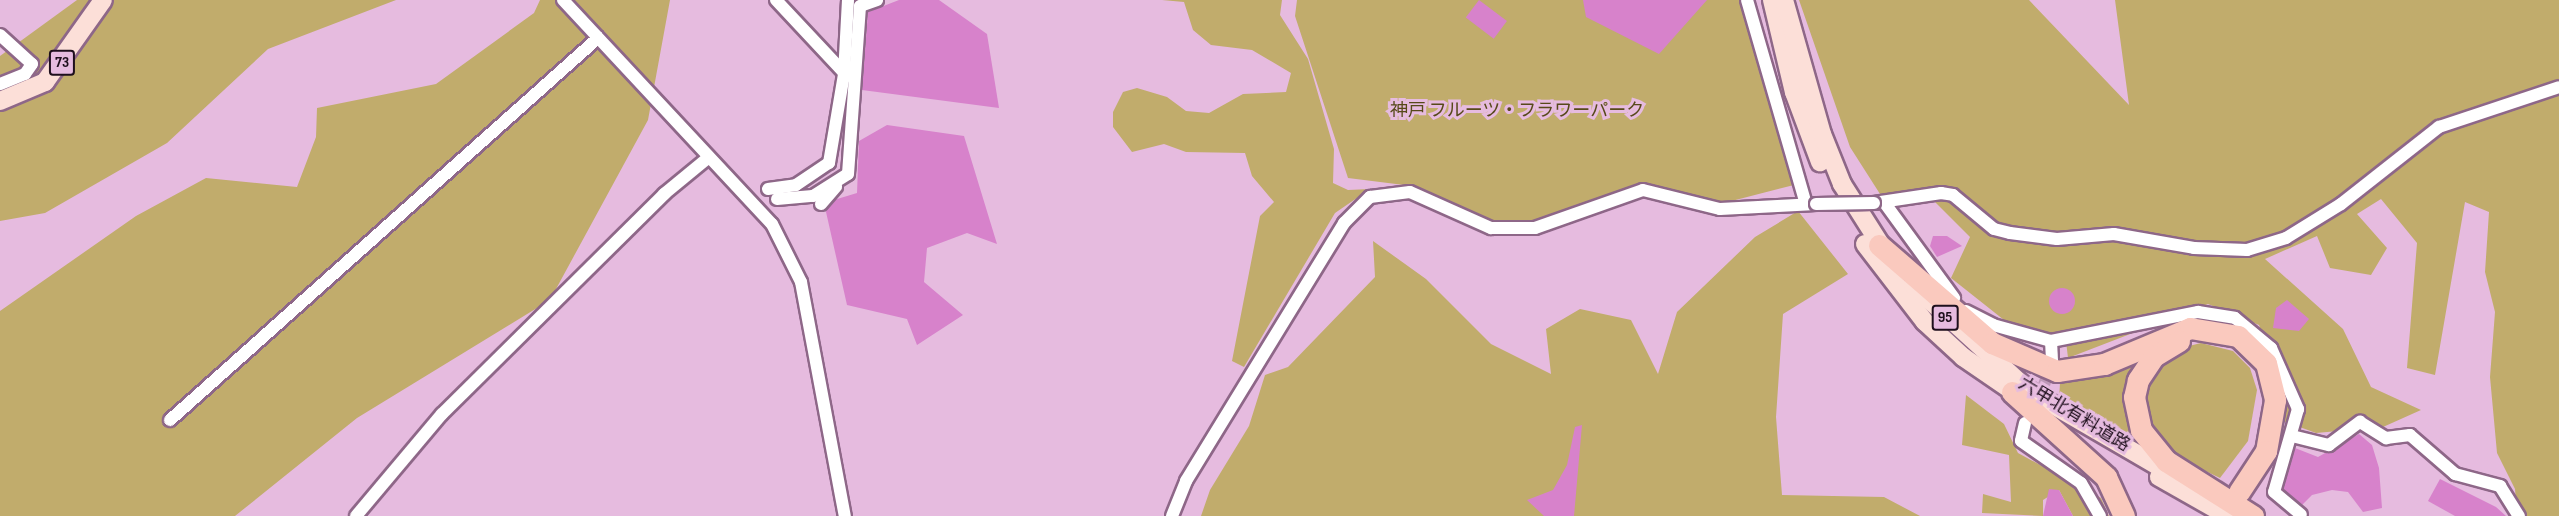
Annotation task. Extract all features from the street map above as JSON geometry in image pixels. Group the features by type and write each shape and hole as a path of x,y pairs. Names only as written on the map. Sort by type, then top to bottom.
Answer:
{"highway":[{"path":"1880,245 1992,343 2057,371 2104,364 2190,328 2238,336 2266,363 2275,400 2266,451 2235,489 2262,421 2260,379 2230,345 2193,337 2180,340 2154,357 2138,380 2134,397 2141,430 2166,461 2253,516"},
{"path":"2012,392 2106,477 2124,516"}],"main road":[{"name":"73","path":"0,101 45,82 103,0"},
{"name":"六甲北有料道路","path":"1772,0 1809,136 1854,227 1925,322 2012,392 2228,516"},
{"name":"六甲北有料道路","path":"1784,0 1822,134 1842,184 1880,245 1936,309 2029,391 2248,516"}],"street":[{"path":"564,0 772,224 801,282 845,516"},
{"path":"776,0 848,77"},
{"path":"821,204 848,174 848,0"},
{"path":"768,189 796,185 829,163 848,77 860,6 877,0"},
{"path":"1748,0 1811,204"},
{"path":"0,35 32,64 25,74 0,84"},
{"path":"170,420 598,38"},
{"path":"1172,516 1186,481 1344,223 1370,197 1410,192 1491,228 1535,228 1643,190 1720,209 1879,203 1941,194 1953,195 1994,229 2010,233 2058,239 2114,234 2194,248 2247,250 2286,238 2341,204 2439,128 2559,87"},
{"path":"357,516 442,414 664,194 709,157"},
{"path":"777,199 813,196 848,174"},
{"path":"1879,203 1929,271 1964,309 1993,325 2051,341 2198,312 2235,318 2271,348 2298,409 2274,492 2301,515"},
{"path":"2051,341 2052,363"},
{"path":"2292,436 2329,445 2360,422 2386,438 2410,435 2455,474 2500,486 2519,516"},
{"path":"2025,423 2021,441 2081,483 2100,516"}],"green space":[{"path":"77,0 396,0 268,49 167,143 45,213 0,221 0,56"},
{"path":"540,0 670,0 648,120 550,300 357,418 235,516 0,516 0,311 136,216 206,178 297,187 316,137 317,108 436,84 534,13"},
{"path":"1162,0 1282,0 1280,15 1308,59 1334,149 1333,183 1348,190 1370,189 1335,213 1244,367 1232,361 1260,216 1274,202 1252,176 1245,153 1186,152 1164,144 1132,152 1113,127 1113,112 1123,92 1137,88 1167,97 1186,111 1209,113 1243,94 1286,92 1291,73 1252,50 1211,45 1193,30 1184,2"},
{"name":"神戸 フルーツ・フラワーパーク","path":"1297,0 1741,0 1794,185 1720,204 1643,188 1533,224 1494,223 1412,186 1348,178 1295,16"},
{"path":"1799,0 2029,0 2129,105 2115,0 2559,0 2559,516 2517,516 2515,489 2497,453 2490,377 2495,312 2485,272 2489,212 2465,202 2435,375 2407,368 2417,243 2381,199 2357,214 2387,248 2371,275 2330,268 2317,236 2265,259 2343,329 2371,387 2421,410 2383,427 2316,433 2283,421 2284,391 2259,325 2208,304 2068,358 2066,341 2028,339 1951,278 1970,237 1923,190 1880,194 1850,147"},
{"path":"1798,211 1848,274 1783,314 1776,417 1782,495 1884,497 1920,516 1201,516 1210,490 1249,426 1265,375 1288,367 1375,277 1373,241 1426,279 1491,344 1551,374 1546,329 1580,309 1631,320 1658,374 1677,312 1755,237"},
{"path":"2201,343 2233,351 2250,368 2257,390 2248,441 2220,478 2170,454 2148,425 2144,396 2154,371 2177,349"},
{"path":"2149,349 2133,372 2142,449 2059,400 2060,383 2102,375"},
{"path":"1966,395 2004,424 2018,453 2101,498 2109,516 2073,516 2059,490 2043,500 2043,516 1982,513 1983,494 2011,502 2009,455 1962,445"}],"shaded area":[{"path":"899,0 939,0 987,34 999,108 862,90 868,12"},
{"path":"1479,0 1507,21 1494,39 1466,18"},
{"path":"1583,0 1707,0 1659,54 1586,17"},
{"path":"887,125 964,136 997,244 967,233 927,248 924,282 963,315 917,345 907,319 847,305 824,203 857,193 859,141"},
{"path":"1933,236 1947,236 1962,246 1937,257 1930,246"},
{"path":"2062,288 2071,292 2075,301 2071,310 2062,314 2053,310 2049,301 2053,292"},
{"path":"2287,300 2309,319 2299,331 2273,328 2276,308"},
{"path":"1582,425 1574,516 1544,516 1527,500 1553,490 1567,465 1575,427"},
{"path":"2359,434 2372,445 2379,468 2382,508 2363,512 2348,492 2332,490 2312,495 2300,507 2281,489 2295,448 2318,457"},
{"path":"2440,479 2496,507 2506,516 2455,516 2428,501"},
{"path":"2049,489 2059,490 2073,516 2043,516"}],"tunnel":[{"path":"2038,403 2051,364"},
{"path":"2209,516 2230,486"}]}
